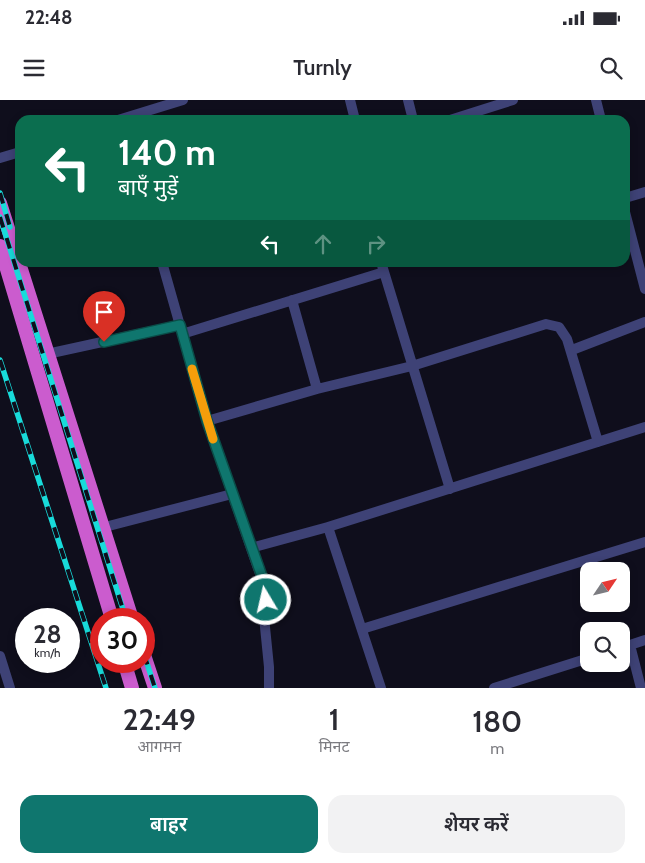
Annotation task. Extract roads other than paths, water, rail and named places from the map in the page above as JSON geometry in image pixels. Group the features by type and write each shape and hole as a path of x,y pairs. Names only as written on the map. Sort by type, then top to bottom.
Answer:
{"highway":[{"path":"0,203 14,258"},
{"path":"0,246 14,258"},
{"path":"16,267 109,608"},
{"path":"17,267 128,608"},
{"path":"128,673 132,688"},
{"path":"150,673 155,688"}],"street":[{"path":"134,115 183,100"},
{"path":"350,100 354,115"},
{"path":"408,100 412,115"},
{"path":"472,115 496,103 513,100"},
{"path":"596,100 600,115"},
{"path":"0,158 15,154"},
{"path":"630,196 645,192"},
{"path":"630,231 645,289"},
{"path":"163,267 207,421 266,590 264,617 269,688"},
{"path":"47,354 181,329 292,300 383,267 450,489"},
{"path":"292,300 317,389"},
{"path":"572,350 645,322"},
{"path":"207,421 317,389 412,366 546,324 559,328 572,350 598,442"},
{"path":"251,548 328,527 645,427"},
{"path":"101,528 232,494"},
{"path":"328,527 381,688"},
{"path":"362,629 645,542"},
{"path":"630,644 645,640"},
{"path":"0,656 10,688"},
{"path":"630,659 641,688"},
{"path":"494,688 580,661"}],"railway":[{"path":"0,193 10,227"},
{"path":"0,217 15,265"},
{"path":"16,267 123,608"},
{"path":"0,360 106,688"},
{"path":"150,673 155,688"}]}
